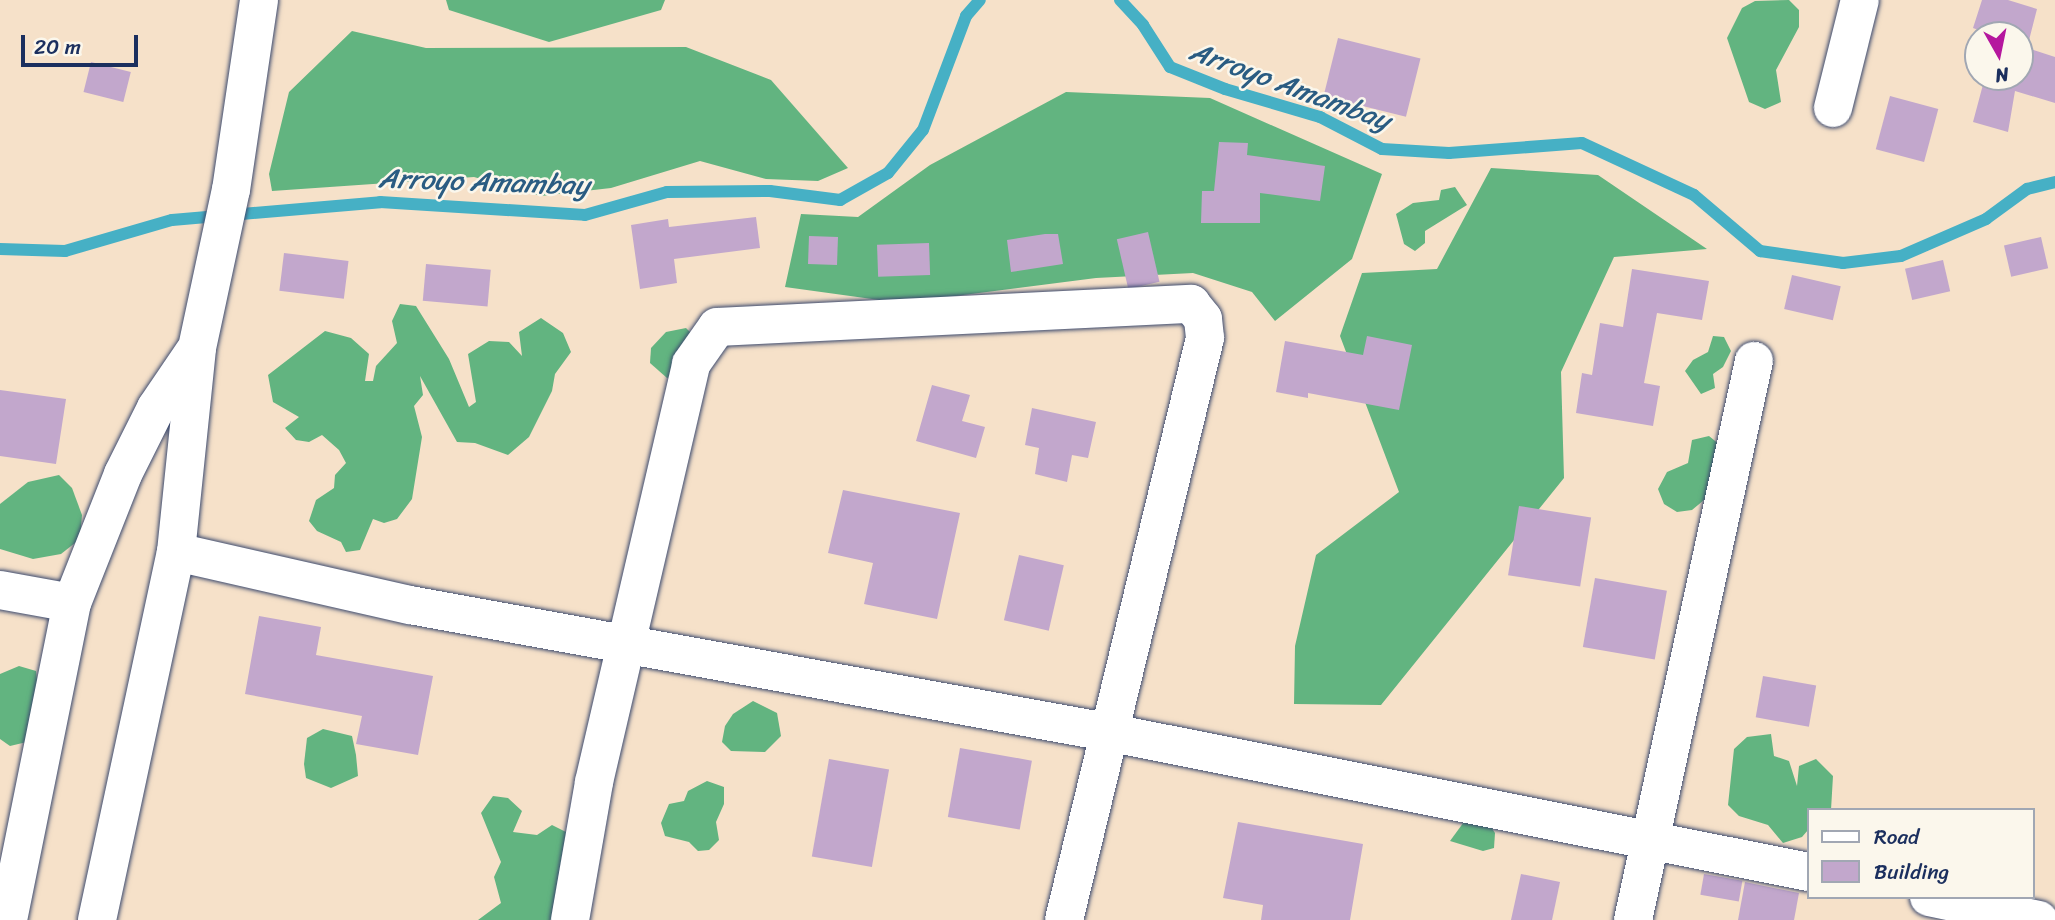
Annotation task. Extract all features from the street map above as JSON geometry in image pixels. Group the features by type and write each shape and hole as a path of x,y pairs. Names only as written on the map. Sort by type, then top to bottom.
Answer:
{"street":[{"path":"97,920 176,552 197,348 231,190 259,0"},
{"path":"1833,108 1860,0"},
{"path":"570,920 626,641 691,364 717,327 1191,304 1203,319 1205,338 1107,732 1064,920"},
{"path":"8,920 72,603 128,463 156,408 197,348"},
{"path":"1633,920 1648,839 1754,361"},
{"path":"176,552 410,605 626,641 1107,732 1806,872"},
{"path":"0,590 72,603"},
{"path":"1939,899 2039,920"}],"green space":[{"path":"446,0 665,0 661,10 549,42 449,10"},
{"path":"1789,0 1799,10 1799,27 1776,70 1781,102 1765,109 1749,102 1727,38 1742,8 1755,1"},
{"path":"352,31 426,48 686,47 771,80 848,168 818,181 766,179 700,161 611,188 541,196 474,177 272,191 269,174 289,92"},
{"path":"1066,92 1210,98 1382,174 1352,259 1275,321 1252,292 1193,273 1096,278 901,303 785,287 801,214 858,217 930,165"},
{"path":"1491,168 1598,175 1707,249 1614,257 1561,372 1564,478 1381,705 1294,704 1295,646 1316,555 1399,492 1340,336 1362,273 1437,269"},
{"path":"1455,187 1467,205 1425,231 1425,243 1415,251 1404,244 1396,214 1413,203 1439,200 1441,190"},
{"path":"400,304 416,306 449,359 469,407 476,402 468,354 489,341 509,342 522,356 519,332 541,318 563,333 571,352 555,374 552,391 529,437 508,455 475,443 457,442 420,376 423,395 414,406 422,437 412,499 397,519 384,523 373,519 360,550 346,552 341,542 317,531 309,521 316,500 334,488 335,475 346,463 339,450 322,435 309,442 296,440 285,428 299,417 273,402 268,375 325,331 351,338 369,354 365,381 373,381 376,366 397,343 392,321"},
{"path":"686,328 698,340 690,372 667,378 650,363 651,348 666,332"},
{"path":"1713,336 1724,337 1731,351 1723,367 1713,374 1715,388 1701,394 1685,371 1693,360 1708,352"},
{"path":"1709,436 1731,454 1704,500 1692,510 1677,512 1664,504 1658,489 1667,472 1688,463 1692,440"},
{"path":"59,475 72,488 82,515 80,539 61,554 33,559 0,549 0,504 28,482"},
{"path":"19,666 36,671 39,697 31,741 10,746 0,739 0,674"},
{"path":"753,701 777,713 781,736 765,752 731,751 722,742 725,726 733,714"},
{"path":"323,729 352,736 356,755 358,776 331,788 306,778 304,764 307,738"},
{"path":"1771,734 1774,756 1789,761 1797,786 1799,766 1816,759 1833,776 1831,808 1806,808 1806,832 1802,837 1783,843 1768,825 1739,816 1728,805 1734,749 1747,737"},
{"path":"707,781 724,787 724,804 716,822 719,840 709,850 698,851 689,842 665,836 661,823 669,804 684,801 688,791"},
{"path":"493,796 508,798 522,811 513,832 537,835 552,825 572,835 553,920 478,920 501,903 494,877 501,862 481,813"},
{"path":"1482,813 1495,833 1494,848 1483,851 1450,841 1469,815"}],"building":[{"path":"1982,0 2008,0 2037,9 2034,21 1975,21"},
{"path":"1338,38 1420,59 1406,117 1323,96"},
{"path":"2034,50 2055,57 2055,103 2015,91 2034,91"},
{"path":"91,62 131,72 123,102 84,92"},
{"path":"1981,91 2015,91 2008,132 1973,122"},
{"path":"1890,96 1938,109 1924,162 1876,149"},
{"path":"1219,142 1248,143 1247,155 1325,166 1320,201 1260,193 1260,223 1201,223 1202,191 1214,191"},
{"path":"756,217 760,248 674,259 677,283 640,289 631,225 668,219 669,227"},
{"path":"1148,232 1159,282 1128,289 1117,239"},
{"path":"1058,234 1063,264 1011,272 1007,240"},
{"path":"809,236 838,237 837,265 808,264"},
{"path":"2041,237 2048,268 2011,277 2004,246"},
{"path":"929,243 930,275 878,277 877,245"},
{"path":"284,253 349,261 344,299 279,291"},
{"path":"1943,260 1950,291 1912,300 1905,269"},
{"path":"426,264 491,270 488,307 423,301"},
{"path":"1632,269 1709,281 1702,320 1657,313 1644,383 1660,386 1653,426 1576,413 1582,373 1592,375 1600,323 1623,327"},
{"path":"1792,275 1841,286 1833,320 1784,309"},
{"path":"1367,336 1412,345 1399,410 1308,393 1308,398 1276,392 1285,341 1363,355"},
{"path":"932,385 970,395 962,421 985,427 976,458 916,441"},
{"path":"0,390 66,399 56,464 0,456"},
{"path":"1032,408 1096,422 1088,458 1072,455 1067,482 1035,474 1039,448 1025,445"},
{"path":"843,490 960,513 937,619 864,604 873,563 828,553"},
{"path":"1519,506 1591,517 1580,587 1508,575"},
{"path":"1019,555 1064,565 1049,631 1004,620"},
{"path":"1595,578 1667,591 1655,660 1583,647"},
{"path":"259,616 321,627 316,655 433,676 418,755 356,744 362,716 245,694"},
{"path":"1763,676 1816,685 1809,727 1756,717"},
{"path":"960,748 1032,761 1020,830 948,817"},
{"path":"829,759 889,770 872,867 812,856"},
{"path":"1238,822 1363,844 1350,920 1261,920 1263,905 1223,898"},
{"path":"1521,874 1560,882 1552,920 1511,920"},
{"path":"1704,874 1742,881 1739,901 1700,895"},
{"path":"1745,882 1799,893 1794,920 1738,920"}],"waterway":[{"name":"Arroyo Amambay","path":"0,249 65,251 172,220 380,202 585,215 667,192 770,191 840,200 888,173 923,130 966,16 980,0"},
{"name":"Arroyo Amambay","path":"1120,0 1143,25 1170,67 1225,89 1320,117 1382,149 1449,153 1582,143 1694,195 1760,251 1843,263 1901,256 1986,219 2027,189 2055,182"}]}
